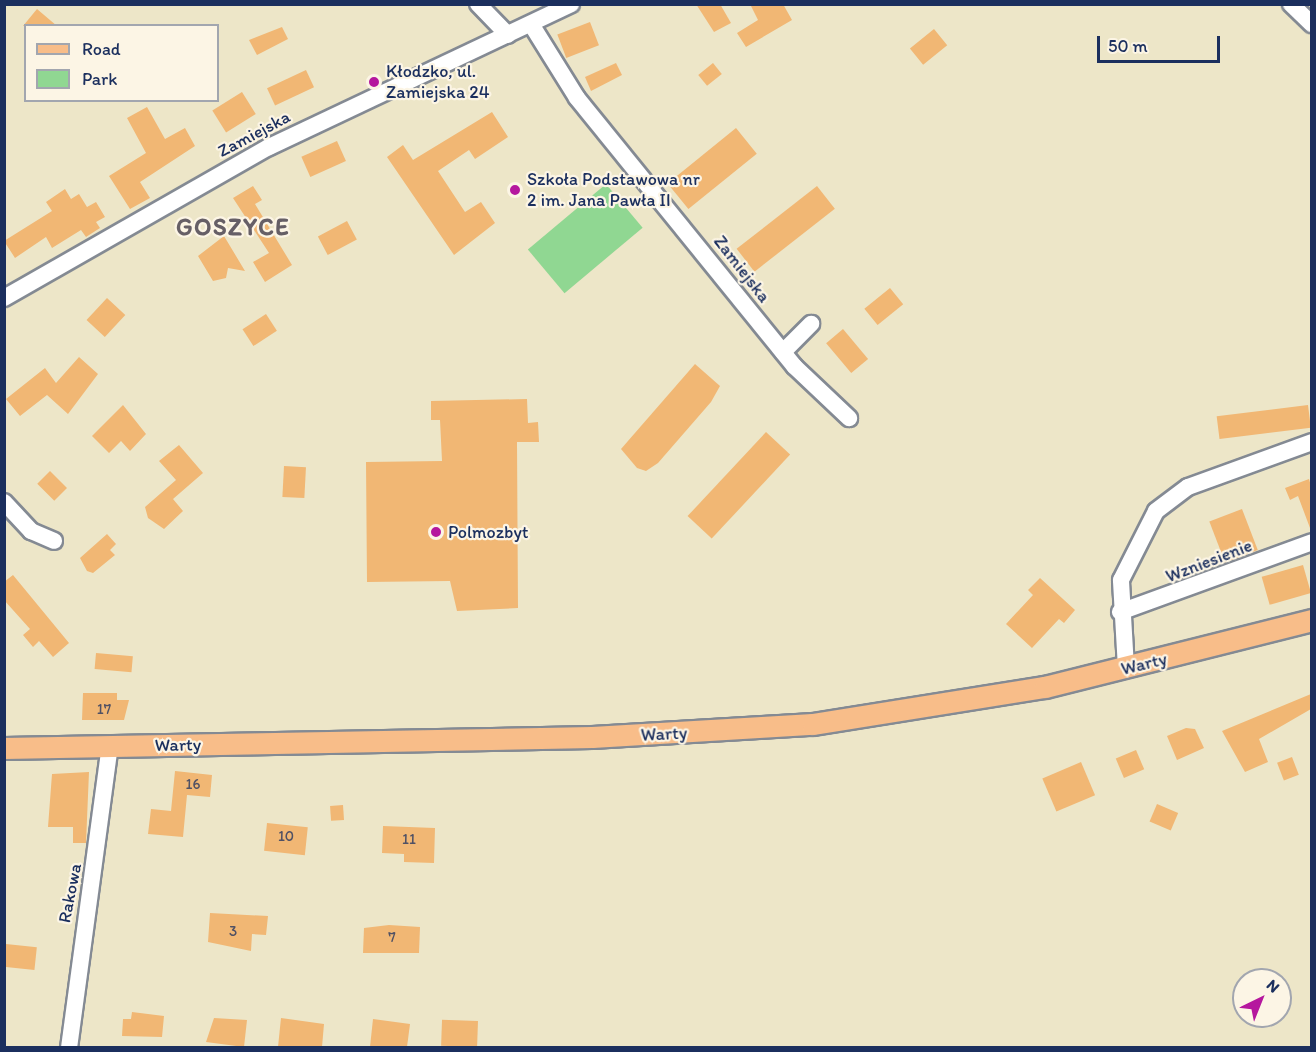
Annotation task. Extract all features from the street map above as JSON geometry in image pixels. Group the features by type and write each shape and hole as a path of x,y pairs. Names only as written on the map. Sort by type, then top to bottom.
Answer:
{"main road":[{"name":"Warty","path":"4,748 758,729 970,701 1126,668 1311,620"}],"street":[{"path":"478,4 508,35"},
{"name":"Zamiejska","path":"4,298 249,158 571,4"},
{"path":"1291,4 1311,24"},
{"name":"Zamiejska","path":"531,24 577,98 794,366 849,418"},
{"path":"783,352 811,324"},
{"path":"1126,668 1120,612 1126,565 1167,498 1311,442"},
{"path":"4,502 31,531 54,541"},
{"name":"Wzniesienie","path":"1120,612 1311,542"},
{"name":"Rakowa","path":"69,1047 110,746"}],"green space":[{"path":"606,184 643,228 565,293 528,250"}],"building":[{"path":"696,4 720,4 731,23 714,32"},
{"path":"750,4 783,4 792,20 746,47 737,33 758,20"},
{"path":"37,9 55,24 25,24"},
{"path":"590,22 599,45 566,58 557,35"},
{"path":"282,27 288,39 257,55 249,40"},
{"path":"934,29 947,45 923,65 910,49"},
{"path":"616,63 622,75 591,91 585,77"},
{"path":"713,63 722,74 707,86 698,75"},
{"path":"306,70 314,87 275,105 267,88"},
{"path":"242,92 256,114 226,133 212,111"},
{"path":"147,107 165,139 185,128 195,146 140,182 150,198 130,209 109,176 146,153 127,118"},
{"path":"492,112 508,137 475,159 469,150 438,171 465,212 481,202 495,223 454,255 387,157 403,145 413,160"},
{"path":"736,128 757,154 688,209 668,183"},
{"path":"337,141 346,161 310,177 301,157"},
{"path":"253,186 262,200 255,204 292,265 265,282 253,262 269,253 233,198"},
{"path":"817,186 835,209 754,272 737,249"},
{"path":"65,189 71,199 79,194 87,207 96,202 105,217 96,222 100,228 86,237 81,230 52,248 46,237 15,258 4,241 52,211 46,202"},
{"path":"347,221 357,240 328,255 318,236"},
{"path":"224,236 245,271 228,268 226,278 213,281 198,256"},
{"path":"890,288 903,304 878,325 864,309"},
{"path":"107,298 125,315 105,337 87,320"},
{"path":"266,314 277,331 253,346 243,329"},
{"path":"843,329 868,359 851,373 826,343"},
{"path":"79,357 98,374 68,414 47,395 20,416 6,399 45,368 56,383"},
{"path":"695,364 720,386 711,402 658,463 646,471 637,468 621,449"},
{"path":"527,399 528,423 538,422 539,442 517,442 518,608 457,611 450,581 367,582 366,462 442,461 440,420 431,420 431,401"},
{"path":"123,405 146,434 130,451 121,441 109,453 92,436"},
{"path":"1308,405 1311,428 1219,439 1217,416"},
{"path":"766,432 790,455 712,539 688,516"},
{"path":"179,445 203,473 173,499 183,511 164,529 148,518 145,507 176,480 159,461"},
{"path":"284,466 306,467 304,498 282,497"},
{"path":"50,471 67,488 54,501 37,484"},
{"path":"1309,479 1311,486 1310,528 1298,496 1290,500 1285,488"},
{"path":"1242,509 1258,550 1225,563 1209,522"},
{"path":"107,534 116,544 110,550 115,555 93,573 87,571 80,558"},
{"path":"1303,565 1311,593 1270,605 1262,577"},
{"path":"13,575 69,643 53,657 39,641 33,647 23,635 30,629 4,600 4,582"},
{"path":"1040,578 1075,610 1064,623 1059,619 1032,648 1006,624 1033,595 1028,590"},
{"path":"96,653 133,656 131,672 95,669"},
{"path":"83,693 117,693 117,700 129,700 124,720 82,720"},
{"path":"1311,694 1311,709 1259,739 1268,762 1245,772 1222,731"},
{"path":"1186,728 1195,729 1204,748 1177,760 1167,736"},
{"path":"1136,750 1144,769 1124,778 1116,759"},
{"path":"1292,757 1299,775 1284,780 1277,763"},
{"path":"1081,762 1095,795 1056,812 1042,778"},
{"path":"175,771 212,775 210,797 187,795 183,837 148,834 151,809 171,811"},
{"path":"89,772 86,843 73,843 73,827 48,827 52,774"},
{"path":"1157,804 1178,813 1171,830 1150,821"},
{"path":"343,805 344,820 331,821 330,806"},
{"path":"267,823 308,827 305,855 264,851"},
{"path":"383,826 435,828 434,863 404,862 404,854 382,853"},
{"path":"210,913 268,916 266,935 252,934 251,951 208,942"},
{"path":"389,925 420,927 419,953 363,953 364,928"},
{"path":"6,944 37,947 34,970 4,967"},
{"path":"132,1012 164,1016 162,1037 122,1036 123,1019 131,1019"},
{"path":"214,1018 247,1020 244,1047 206,1042"},
{"path":"281,1018 324,1024 322,1047 278,1047"},
{"path":"373,1019 410,1024 407,1047 370,1047"},
{"path":"442,1020 478,1021 477,1047 441,1046"}],"place":[{"name":"Kłodzko, ul. Zamiejska 24","path":"374,82"},
{"name":"Szkoła Podstawowa nr 2 im. Jana Pawła II","path":"515,190"},
{"name":"Polmozbyt","path":"436,532"}],"district":[{"name":"GOSZYCE","path":"233,227"}]}
